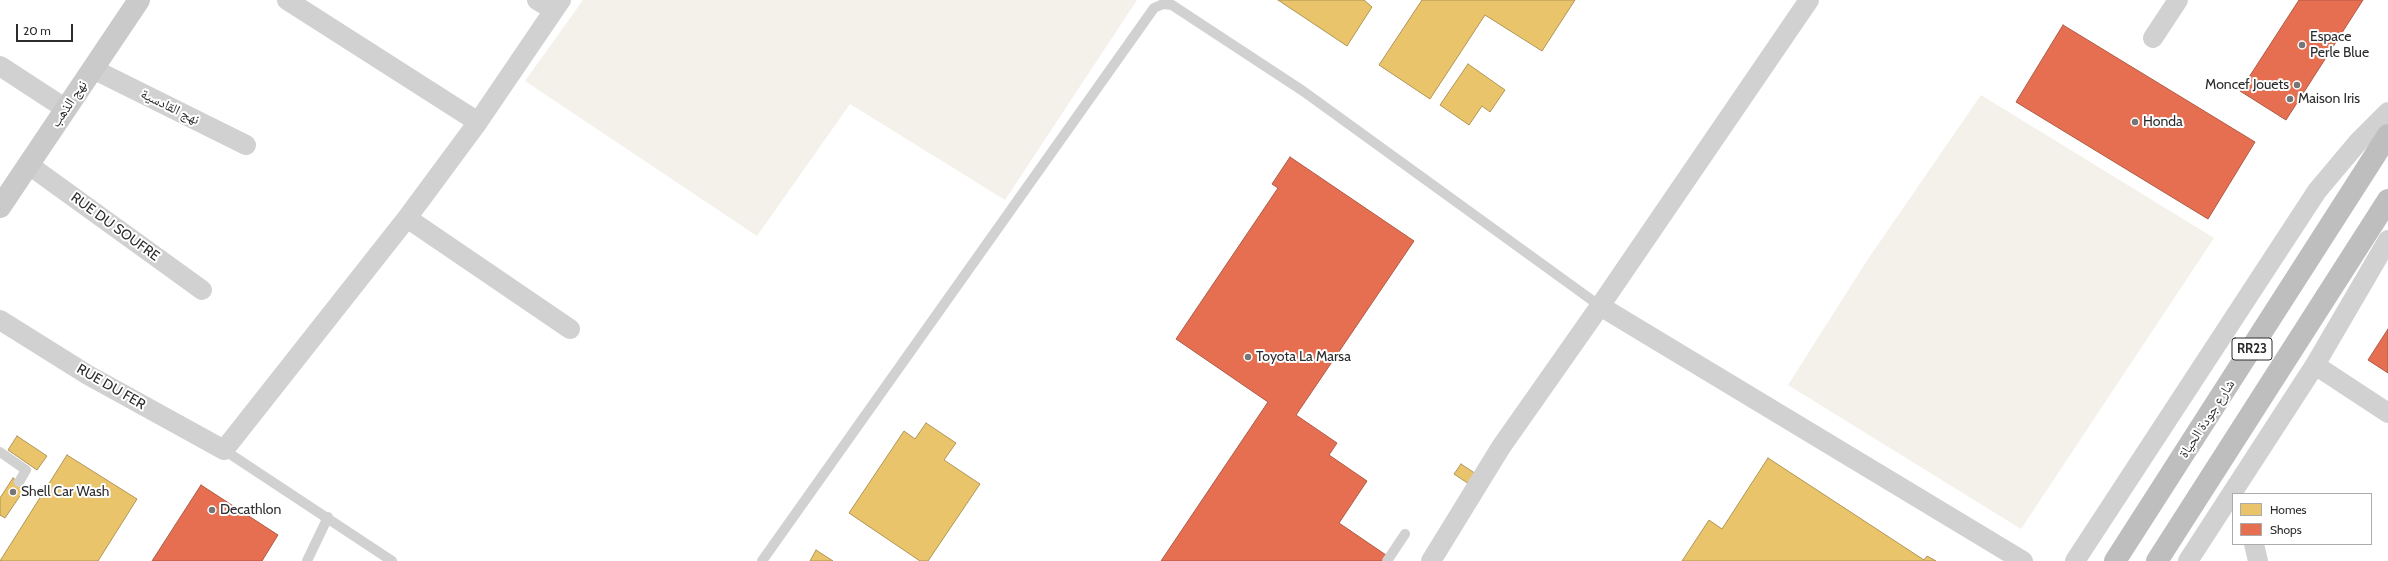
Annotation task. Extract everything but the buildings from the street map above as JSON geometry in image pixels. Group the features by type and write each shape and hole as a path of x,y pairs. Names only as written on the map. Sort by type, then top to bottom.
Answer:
{"highway":[{"name":"شارع جودة الحياة","path":"2115,561 2388,135"},
{"name":"RR23","path":"2157,561 2388,200"}],"street":[{"name":"نهج الذهب","path":"0,207 139,0"},
{"path":"287,0 478,122"},
{"path":"1431,561 1501,447 1600,306 1809,0"},
{"path":"2154,38 2178,0"},
{"path":"224,450 406,218 478,122 550,3"},
{"path":"0,66 66,109"},
{"name":"نهج القادسية","path":"93,69 246,145"},
{"path":"2075,561 2317,191 2359,141 2388,112"},
{"name":"RUE DU SOUFRE","path":"29,164 202,290"},
{"path":"406,218 570,329"},
{"path":"2245,486 2315,365 2385,252"},
{"path":"1600,306 2023,561"},
{"name":"RUE DU FER","path":"0,320 88,375 224,450"},
{"path":"2315,365 2388,413"},
{"path":"2188,561 2232,503"},
{"path":"2254,545 2258,561"}],"lane":[{"path":"762,561 1154,8 1163,2 1172,5 1303,91 1600,306"},
{"path":"224,450 328,517 392,561"},
{"path":"0,452 26,470 19,482"},
{"path":"307,561 328,517"},
{"path":"1387,561 1404,534"}],"shaded area":[{"path":"583,0 1137,0 1005,200 850,104 757,236 525,81"},
{"path":"1981,95 2214,238 2021,529 1788,385 1868,259"}],"place":[{"name":"Espace Perle Blue","path":"2302,45"},
{"name":"Moncef Jouets","path":"2297,85"},
{"name":"Maison Iris","path":"2290,99"},
{"name":"Honda","path":"2135,122"},
{"name":"Toyota La Marsa","path":"1248,357"},
{"name":"Shell Car Wash","path":"13,492"},
{"name":"Decathlon","path":"212,510"}]}
